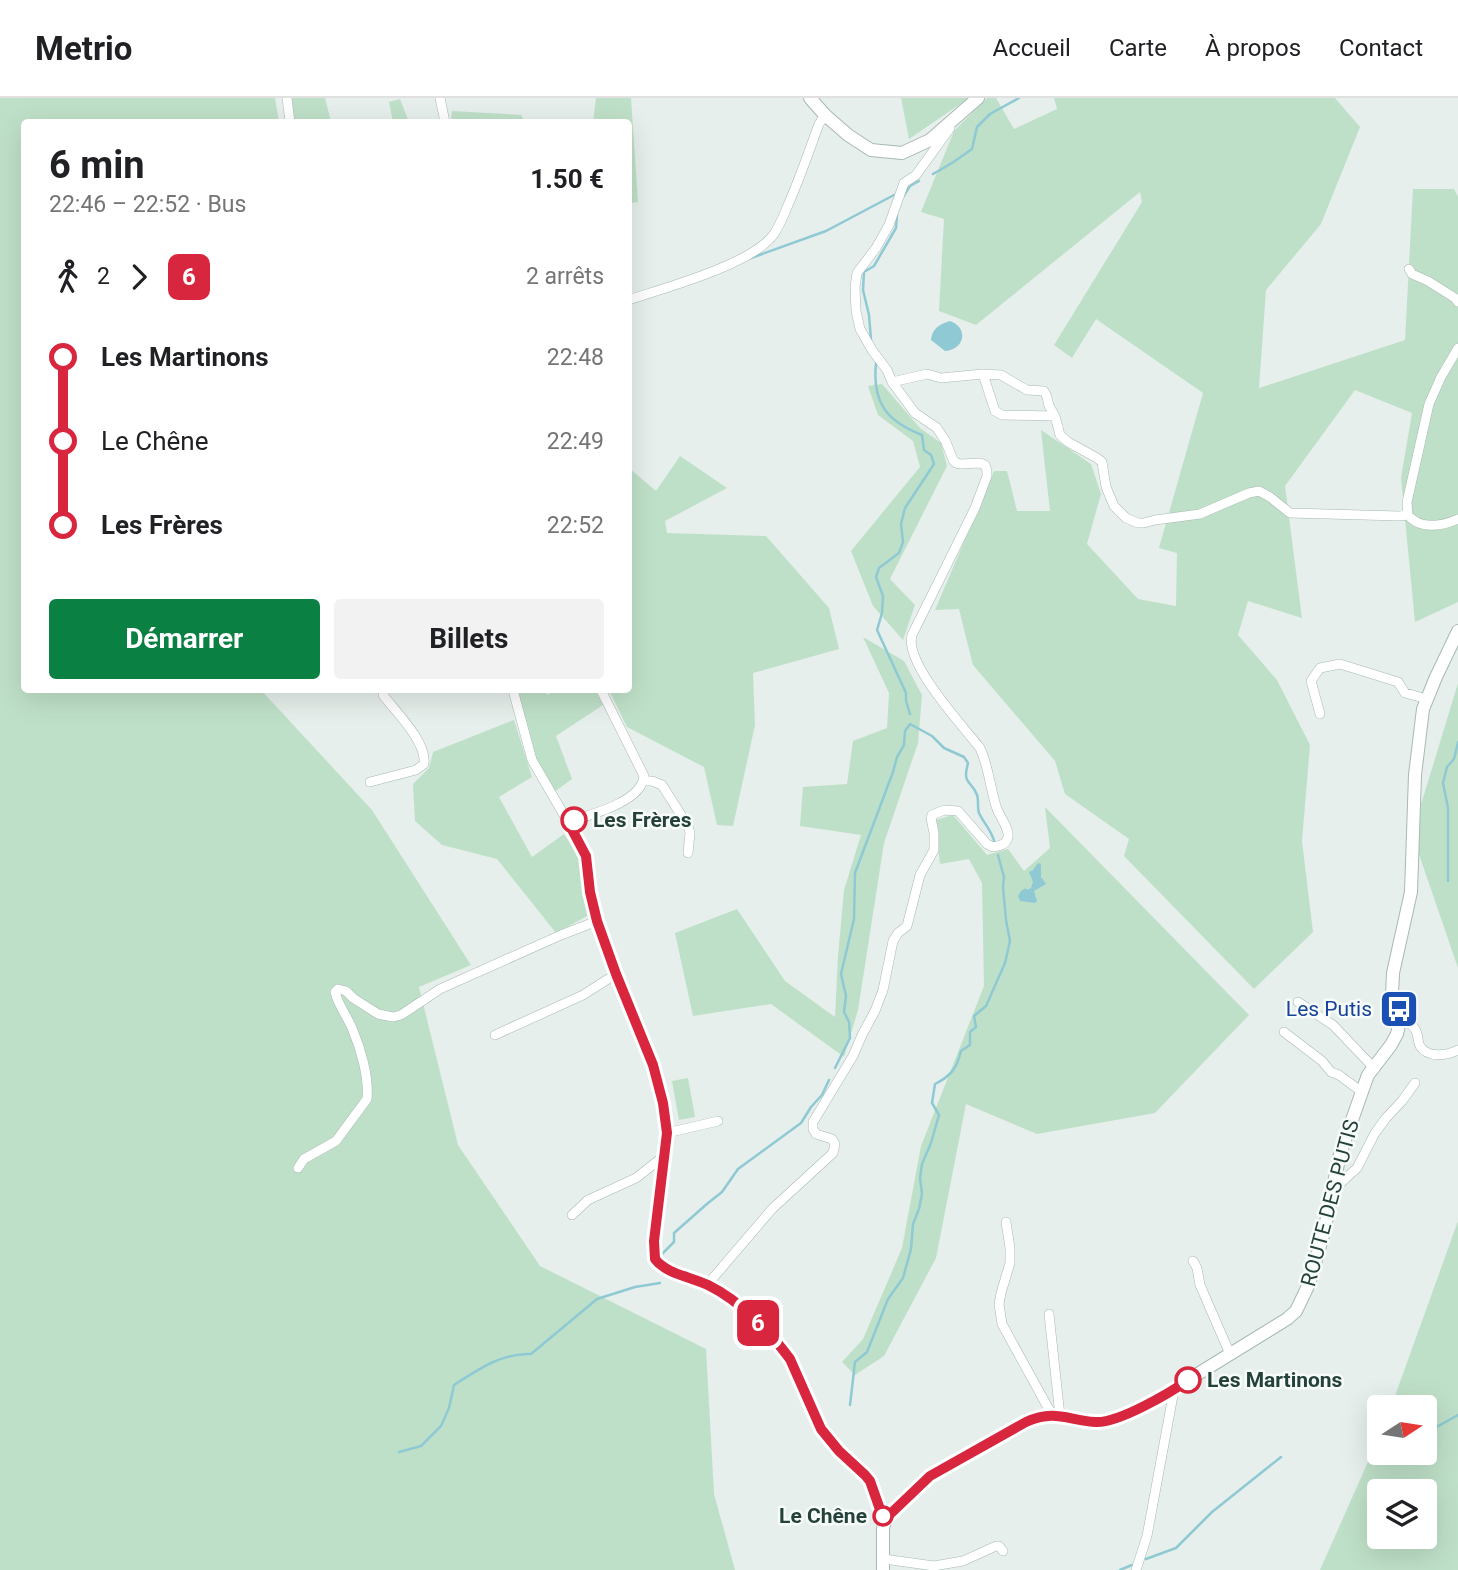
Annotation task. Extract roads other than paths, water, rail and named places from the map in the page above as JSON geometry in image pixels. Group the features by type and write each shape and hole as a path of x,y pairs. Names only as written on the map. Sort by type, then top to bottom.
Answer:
{"street":[{"path":"287,98 290,119"},
{"path":"440,98 444,119"},
{"path":"810,98 848,135 871,150 902,153 930,139 978,98"},
{"path":"632,299 701,276 743,258 773,236 825,115"},
{"path":"707,1285 772,1209 833,1153 835,1144 832,1139 816,1134 813,1122 853,1056 879,1002 893,941 907,926 920,875 934,850 932,815 944,810 958,811 987,844 993,847 1006,843 1008,839 1008,832 993,798 980,748 926,680 913,655 910,641 975,508 984,488 987,471 985,465 980,463 956,463 937,428 915,413 860,330 856,311 857,273 889,225 904,183 916,175 956,117"},
{"path":"1409,269 1412,274 1429,281 1458,302"},
{"path":"1458,348 1429,404 1407,502 1408,515 1412,521 1419,524 1449,523 1458,519"},
{"path":"892,382 927,374 941,378 1001,375 1027,390 1044,391 1060,435 1101,462 1106,487 1114,506 1126,518 1138,523 1200,514 1259,491 1290,513 1408,515"},
{"path":"983,374 998,414 1055,416"},
{"name":"ROUTE DES PUTIS","path":"885,1519 930,1476 1026,1422 1037,1417 1056,1415 1096,1423 1118,1418 1174,1390 1287,1320 1296,1311 1309,1284 1324,1232 1340,1154 1368,1075 1397,1034 1399,1025 1392,994 1411,892 1415,775 1423,709 1458,631"},
{"path":"1320,714 1311,681 1320,668 1340,664 1398,682 1405,693 1427,699"},
{"path":"370,782 416,770 424,764 425,758 420,744 384,693"},
{"path":"514,693 532,760 586,856 597,921 653,1065 665,1113 667,1133 654,1241 655,1259 663,1267 727,1296 783,1349 821,1429 870,1481 885,1519 883,1564 934,1566 963,1560 996,1546 1003,1550"},
{"path":"568,822 599,812 634,795 644,781 644,776 602,693"},
{"path":"644,781 662,785 688,826 688,853"},
{"path":"298,1168 304,1159 336,1141 368,1099 359,1047 337,999 335,992 338,989 346,991 378,1014 393,1017 401,1015 440,989 597,921"},
{"path":"495,1035 583,995 616,974"},
{"path":"1298,1003 1333,1026 1373,1067"},
{"path":"1397,1015 1414,1027 1419,1045 1426,1052 1444,1055 1458,1050"},
{"path":"1284,1032 1331,1072 1362,1092"},
{"path":"1334,1189 1357,1168 1375,1133 1415,1083"},
{"path":"667,1133 718,1121"},
{"path":"572,1215 588,1200 636,1178 664,1156"},
{"path":"1006,1222 1010,1263 999,1304 1002,1324 1056,1415"},
{"path":"1193,1261 1200,1285 1230,1354"},
{"path":"1049,1314 1056,1415"},
{"path":"1136,1570 1147,1536 1174,1390"}],"water":[{"path":"950,321 960,328 962,338 957,346 945,351 931,340 937,328"},
{"path":"1038,863 1041,864 1041,877 1046,884 1034,891 1037,901 1035,903 1020,901 1018,896 1021,891 1031,888 1033,882 1029,872"}],"waterway":[{"path":"933,174 972,149 977,127 990,114 1019,98"},
{"path":"903,197 910,186 919,181"},
{"path":"751,258 826,231 894,195"},
{"path":"871,340 863,290 864,272 874,266 896,228 897,215"},
{"path":"876,363 876,389 884,408 899,423 922,435 924,450 931,455 934,464 905,508 901,524 903,542 899,553 879,568 876,577 883,596 877,630 906,693 910,714"},
{"path":"835,1068 850,1038 849,1022 844,1012 846,996 841,974 854,919 855,873 897,757 904,745 905,731 910,724 932,736 944,748 964,757 968,763 967,779 977,795 979,813 995,844"},
{"path":"1448,881 1448,808 1443,783 1458,742"},
{"path":"850,1405 855,1362 867,1352 888,1299 903,1278 911,1249 913,1224 922,1194 922,1164 939,1115 932,1103 935,1084 952,1071 961,1051 970,1045 970,1032 976,1027 974,1016 986,1006 1005,963 1010,941 1004,877 998,855"},
{"path":"660,1256 674,1242 674,1233 722,1192 738,1169 801,1123 822,1095 829,1080"},
{"path":"399,1452 421,1446 441,1426 449,1408 454,1385 500,1359 531,1354 597,1299 635,1287 660,1283"},
{"path":"1437,1427 1458,1415"},
{"path":"1146,1559 1176,1548 1212,1512 1281,1457"},
{"path":"1120,1570 1132,1565"}],"place":[{"name":"Les Frères","path":"574,820"},
{"name":"Les Putis","path":"1399,1009"},
{"name":"Les Martinons","path":"1188,1380"},
{"name":"Le Chêne","path":"883,1516"}]}
